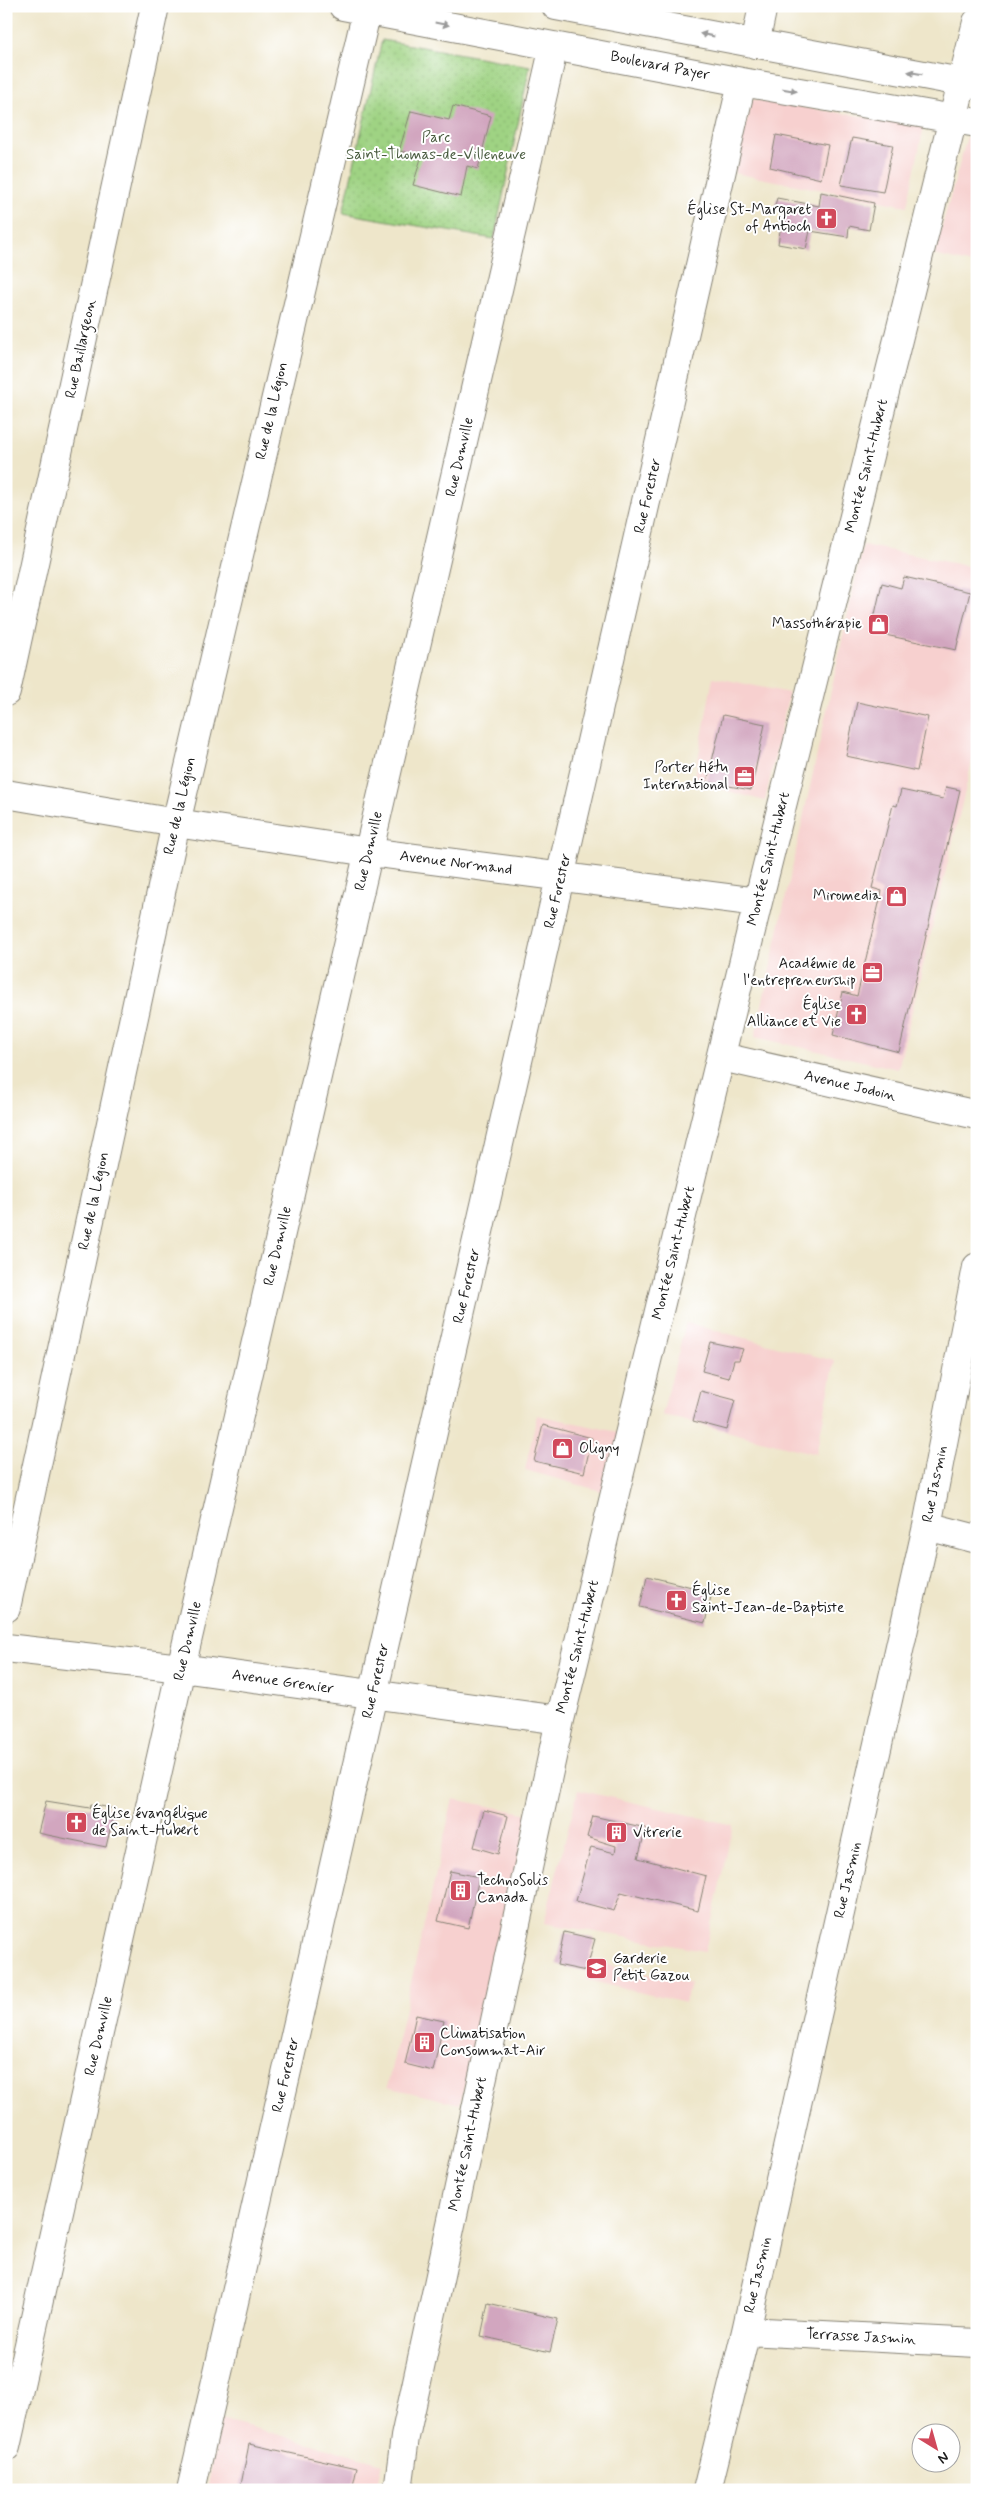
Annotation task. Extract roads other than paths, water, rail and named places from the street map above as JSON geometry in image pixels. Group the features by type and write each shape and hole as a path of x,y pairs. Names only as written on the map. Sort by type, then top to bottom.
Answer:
{"street":[{"name":"Rue Baillargeon","path":"6,692 156,6"},
{"path":"559,6 970,84"},
{"path":"755,44 763,6"},
{"name":"Boulevard Payer","path":"359,8 742,82 965,120"},
{"name":"Rue de la Légion","path":"6,1608 176,824 359,8"},
{"name":"Montée Saint-Hubert","path":"398,2490 406,2428 560,1720 758,902 965,120 977,22"},
{"name":"Rue Domville","path":"6,2447 181,1668 554,46"},
{"name":"Rue Forester","path":"191,2490 742,82"},
{"name":"Avenue Normand","path":"6,794 176,824 369,852 758,902"},
{"name":"Avenue Jodoin","path":"722,1057 977,1115"},
{"name":"Rue Jasmin","path":"707,2490 746,2331 927,1526 977,1267"},
{"path":"927,1526 977,1539"},
{"name":"Avenue Grenier","path":"6,1648 181,1668 560,1720"},
{"name":"Terrasse Jasmin","path":"746,2331 977,2343"}],"place":[{"name":"Église St-Margaret of Antioch","path":"827,219"},
{"name":"Massothérapie","path":"878,624"},
{"name":"Porter Hétu International","path":"744,777"},
{"name":"Miromedia","path":"897,896"},
{"name":"Académie de l'entrepreneurship","path":"872,973"},
{"name":"Église Alliance et Vie","path":"857,1014"},
{"name":"Oligny","path":"563,1449"},
{"name":"Église Saint-Jean-de-Baptiste","path":"676,1600"},
{"name":"Église évangélique de Saint-Hubert","path":"76,1823"},
{"name":"Vitrerie","path":"617,1833"},
{"name":"TechnoSolis Canada","path":"461,1890"},
{"name":"Garderie Petit Gazou","path":"597,1968"},
{"name":"Climatisation Consommat-Air","path":"424,2043"}],"park label":[{"name":"Parc Saint-Thomas-de-Villeneuve","path":"436,146"}]}
